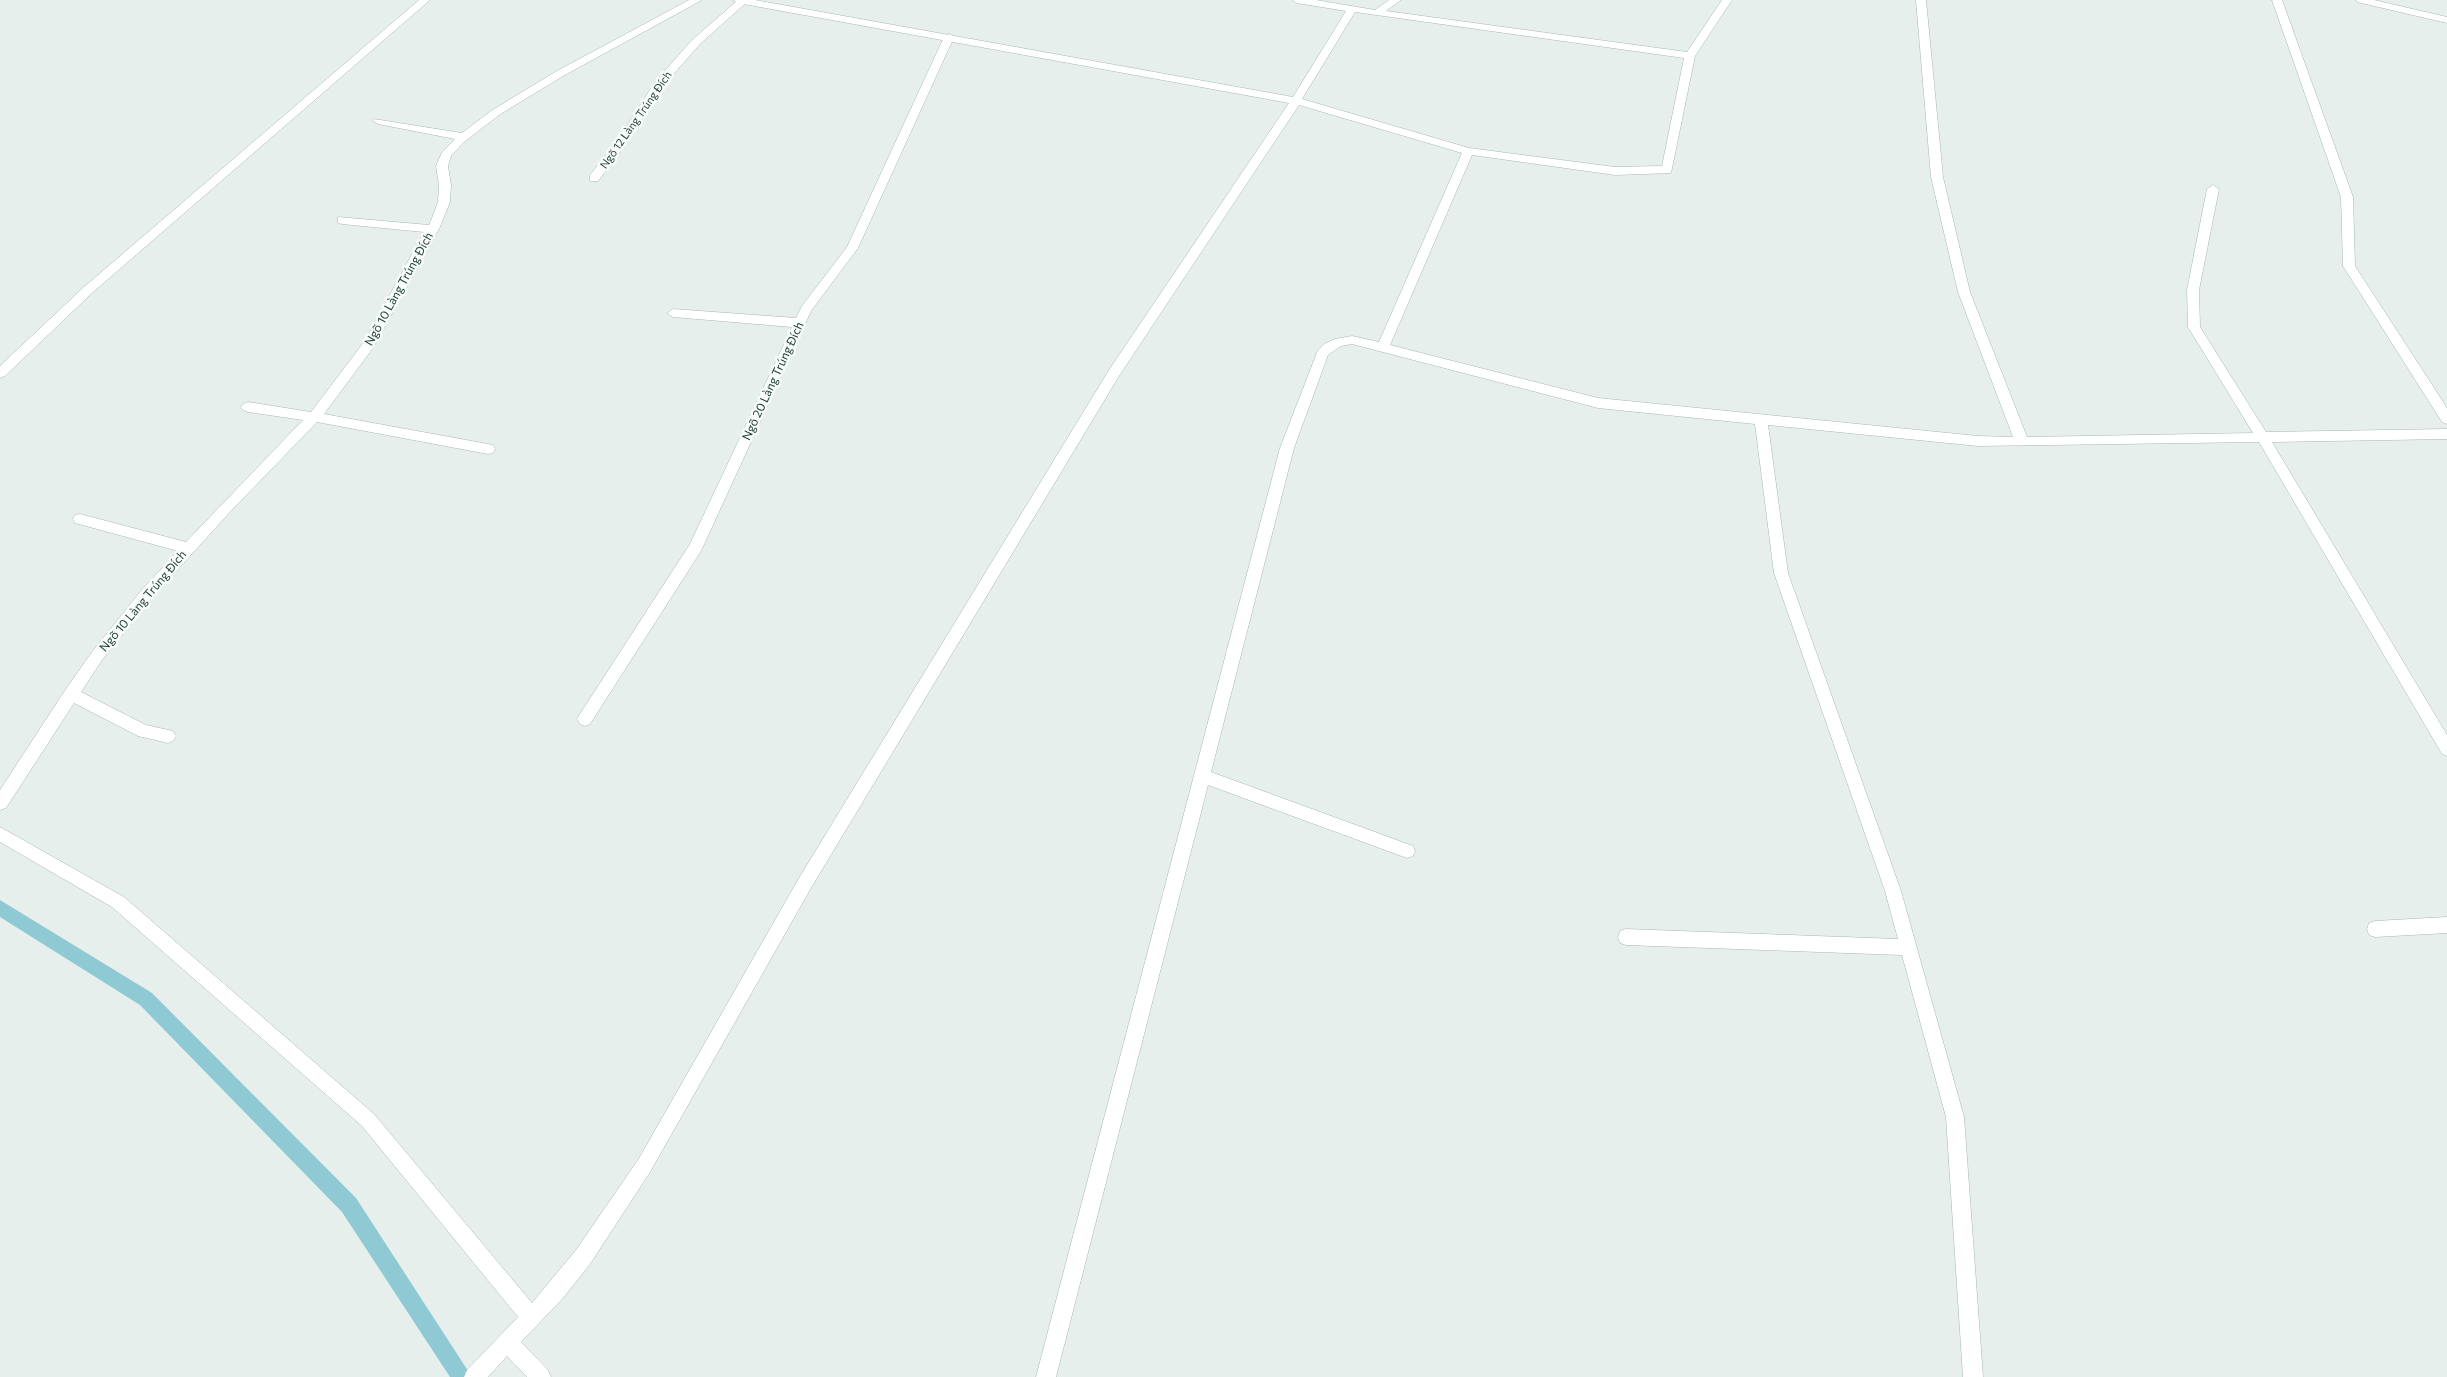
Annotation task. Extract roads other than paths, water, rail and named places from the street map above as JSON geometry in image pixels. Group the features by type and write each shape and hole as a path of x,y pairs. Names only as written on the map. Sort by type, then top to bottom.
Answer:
{"street":[{"path":"0,373 88,290 425,0"},
{"name":"Ngõ 10 Làng Trúng Đích","path":"0,803 97,656 139,604 189,548 314,417 369,344 433,229 444,202 445,185 442,166 446,155 464,137 495,114 559,74 697,0"},
{"path":"740,0 1296,101 1468,150 1614,171 1667,170 1690,56 1728,0"},
{"name":"Ngõ 12 Làng Trúng Đích","path":"594,178 620,145 659,84 696,42 740,0"},
{"path":"1297,0 1377,14 1690,56"},
{"path":"1377,14 1396,0"},
{"path":"1921,0 1937,177 1964,292 2022,442"},
{"path":"2277,0 2346,197 2349,266 2447,419"},
{"path":"2361,0 2447,20"},
{"path":"474,1377 556,1291 583,1257 644,1166 804,883 1114,372 1296,101 1352,9"},
{"name":"Ngõ 20 Làng Trúng Đích","path":"585,719 696,547 806,310 852,248 948,37"},
{"path":"378,120 464,137"},
{"path":"1383,348 1468,150"},
{"path":"2213,189 2193,290 2194,327 2262,437 2447,749"},
{"path":"342,220 433,229"},
{"path":"673,313 800,322"},
{"path":"1046,1377 1288,448 1322,353 1328,346 1352,340 1598,403 1978,441 2022,442 2447,434"},
{"path":"248,407 314,417 488,450"},
{"path":"1761,419 1781,573 1893,891 1955,1117 1973,1377"},
{"path":"80,519 189,548"},
{"path":"71,694 143,731 168,736"},
{"path":"1203,776 1407,851"},
{"path":"0,834 118,902 368,1120 531,1317"},
{"path":"2375,929 2447,925"},
{"path":"1626,937 1908,947"},
{"path":"507,1342 541,1377"}],"waterway":[{"path":"0,908 146,999 349,1205 462,1377"}]}
